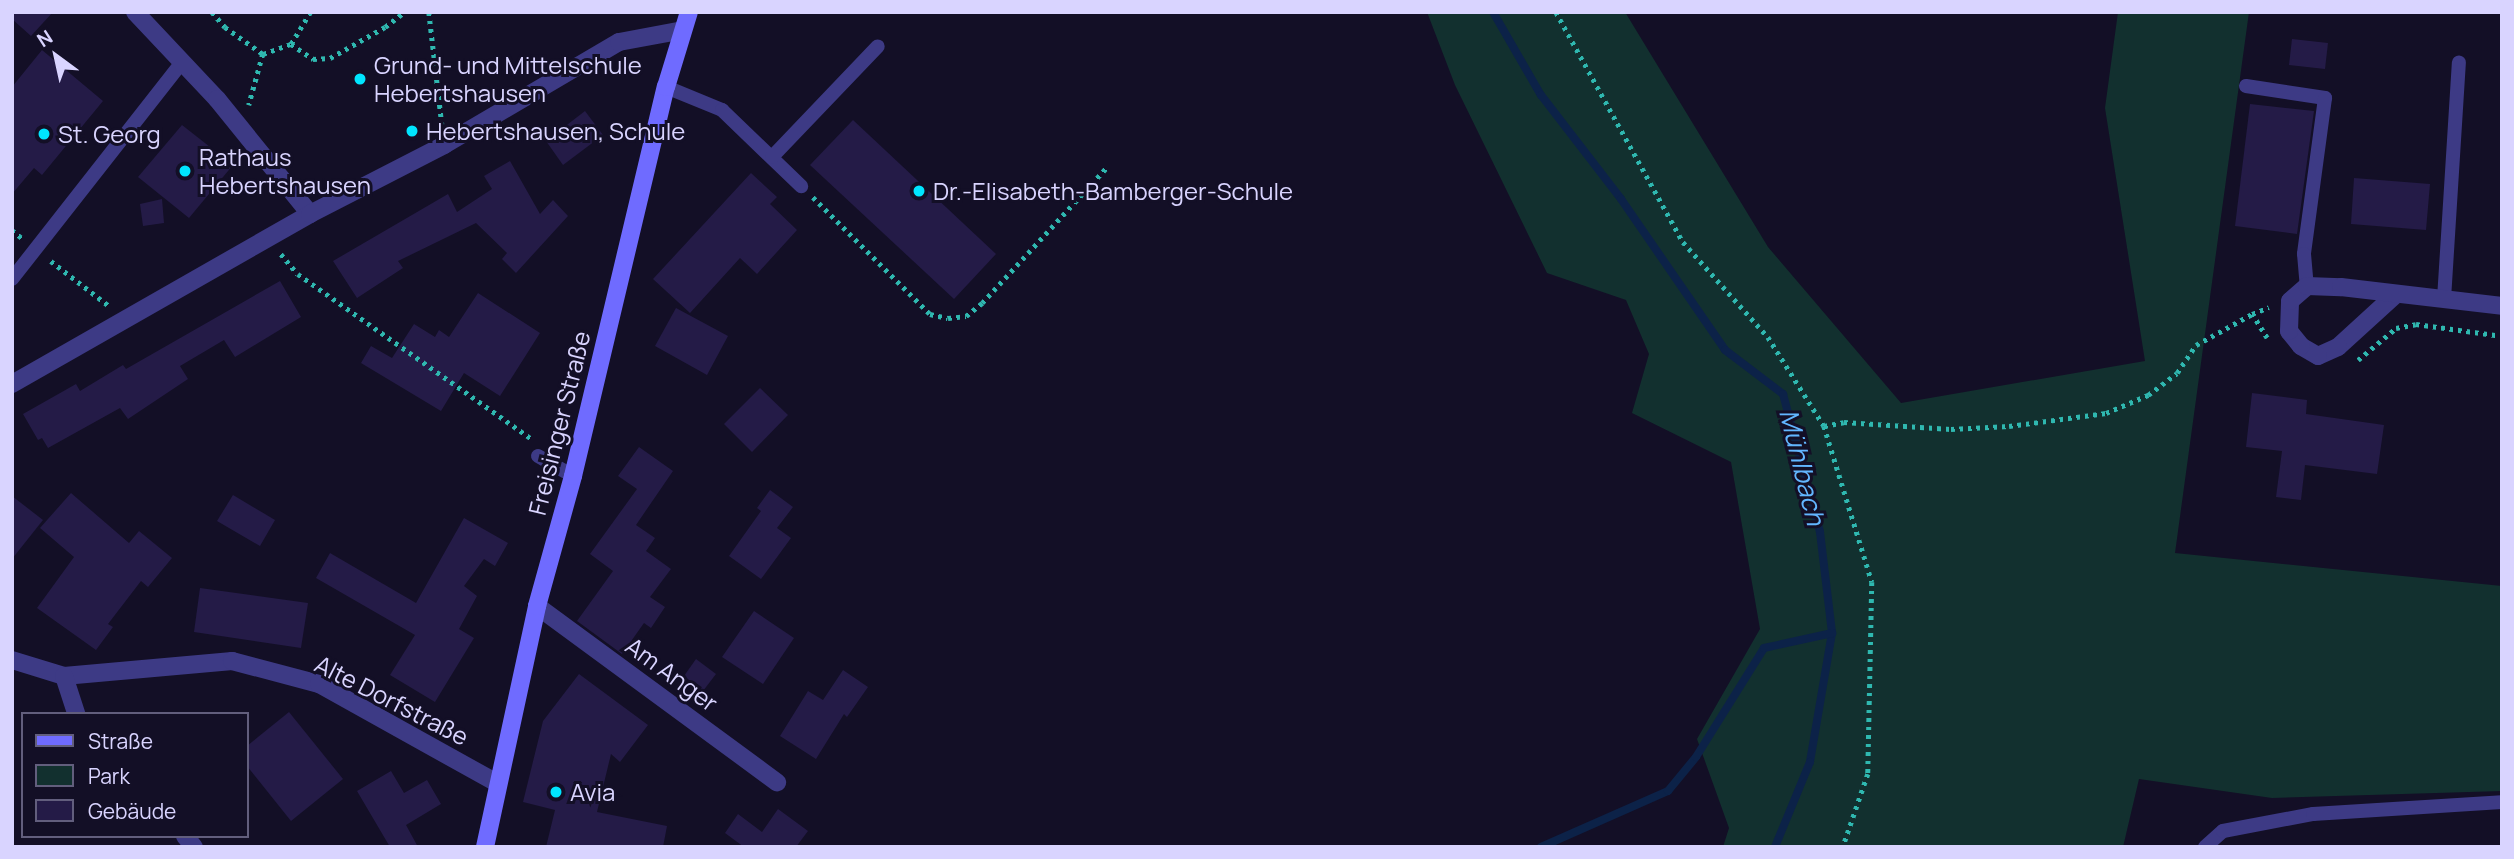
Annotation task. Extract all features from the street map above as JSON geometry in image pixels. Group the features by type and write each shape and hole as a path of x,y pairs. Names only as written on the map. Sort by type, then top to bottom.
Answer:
{"main road":[{"name":"Freisinger Straße","path":"485,847 537,606 573,475 666,87 690,12"}],"street":[{"path":"135,12 237,124 310,214"},
{"path":"12,384 267,237 444,145 619,42 683,30"},
{"path":"2395,295 2338,347 2318,356 2301,346 2289,331 2290,301 2307,286 2444,299 2502,306"},
{"name":"Am Anger","path":"537,606 777,782"},
{"name":"Alte Dorfstraße","path":"12,660 64,676 232,661 318,684 498,783"},
{"path":"64,676 75,712"}],"lane":[{"path":"772,157 878,46"},
{"path":"12,279 182,62"},
{"path":"2444,299 2459,62"},
{"path":"2246,86 2325,98 2305,243 2307,286"},
{"path":"666,87 722,110 801,186"},
{"path":"540,452 573,475"},
{"path":"2205,847 2223,831 2313,814 2502,802"}],"path":[{"path":"212,12 225,27 263,54"},
{"path":"263,54 291,44 310,12"},
{"path":"291,44 313,59 330,58 385,27 404,12"},
{"path":"429,12 444,145"},
{"path":"1556,12 1683,242 1768,337 1824,426 1872,582 1868,774 1843,847"},
{"path":"237,124 253,98 263,54"},
{"path":"801,186 930,314 948,318 966,316 982,303 1108,166"},
{"path":"267,237 298,274 540,452"},
{"path":"36,250 125,318"},
{"path":"1824,426 1844,422 1951,429 2009,426 2106,413 2148,395 2177,373 2196,345 2252,314"}],"green space":[{"path":"1427,12 1625,12 1768,247 1901,403 2145,361 2105,108 2118,12 2249,12 2175,553 2502,586 2502,791 2272,798 2139,779 2123,847 1723,847 1729,828 1697,739 1760,629 1731,462 1632,413 1649,354 1626,300 1547,273 1455,85"}],"building":[{"path":"12,12 53,12 31,36 12,19"},
{"path":"2292,39 2328,43 2325,69 2289,65"},
{"name":"St. Georg","path":"42,50 103,101 42,175 34,168 12,194 12,87"},
{"path":"2250,104 2314,111 2297,234 2235,226"},
{"path":"585,111 603,135 563,165 546,141"},
{"path":"853,120 996,254 954,299 810,165"},
{"name":"Rathaus Hebertshausen","path":"182,125 233,165 189,218 138,177"},
{"path":"510,161 540,214 553,200 568,216 516,273 502,259 507,253 476,223 398,261 403,268 357,298 333,261 448,194 457,212 492,189 484,176"},
{"path":"751,173 777,197 770,204 797,230 757,274 740,258 690,313 653,279"},
{"path":"2354,178 2430,184 2426,230 2351,224"},
{"path":"162,199 164,223 143,226 140,204"},
{"path":"280,281 301,317 235,357 224,340 180,366 188,379 128,419 120,408 48,448 42,438 38,440 23,414 76,384 80,391 123,365 126,369"},
{"path":"478,293 540,333 500,396 464,373 441,411 361,363 371,346 392,358 414,324 435,337 439,330 449,337"},
{"path":"676,308 728,336 707,375 655,346"},
{"path":"760,388 788,415 752,452 724,424"},
{"path":"2252,393 2307,400 2306,414 2384,425 2377,474 2305,465 2301,500 2276,497 2282,451 2246,447"},
{"path":"639,447 673,471 636,525 655,538 646,551 671,569 650,597 665,607 651,628 644,623 622,654 577,621 613,571 590,554 637,489 618,476"},
{"path":"770,490 793,507 777,528 791,538 761,579 729,556 761,511 757,508"},
{"path":"71,493 129,543 139,531 172,558 148,587 141,581 108,624 113,627 96,650 37,608 74,557 40,528"},
{"path":"233,495 275,520 260,546 217,521"},
{"path":"12,496 43,520 12,559"},
{"path":"464,518 508,543 495,566 484,559 464,586 477,596 459,629 474,638 435,702 390,675 415,635 316,578 330,553 416,603"},
{"path":"200,588 308,603 301,648 194,632"},
{"path":"754,611 794,638 763,684 722,657"},
{"path":"696,659 716,674 703,691 684,676"},
{"path":"843,670 868,687 847,717 844,714 816,759 780,736 808,691 823,700"},
{"path":"579,674 648,725 620,762 611,754 597,812 667,826 663,847 546,847 555,810 523,802 543,721"},
{"path":"289,712 343,779 291,821 248,767 248,745"},
{"path":"391,771 404,793 427,780 441,804 406,825 418,847 390,847 357,791"},
{"path":"778,809 808,831 796,847 744,847 725,833 738,814 762,832"}],"waterway":[{"name":"Mühlbach","path":"1493,12 1541,95 1621,199 1725,350 1783,394 1820,532 1832,633 1810,762 1775,847"},
{"path":"1541,847 1668,791 1696,757 1764,648 1832,633"}],"place":[{"name":"Grund- und Mittelschule Hebertshausen","path":"360,79"},
{"name":"Hebertshausen, Schule","path":"412,131"},
{"name":"St. Georg","path":"44,134"},
{"name":"Rathaus Hebertshausen","path":"185,171"},
{"name":"Dr.-Elisabeth-Bamberger-Schule","path":"919,191"},
{"name":"Avia","path":"556,792"}]}
